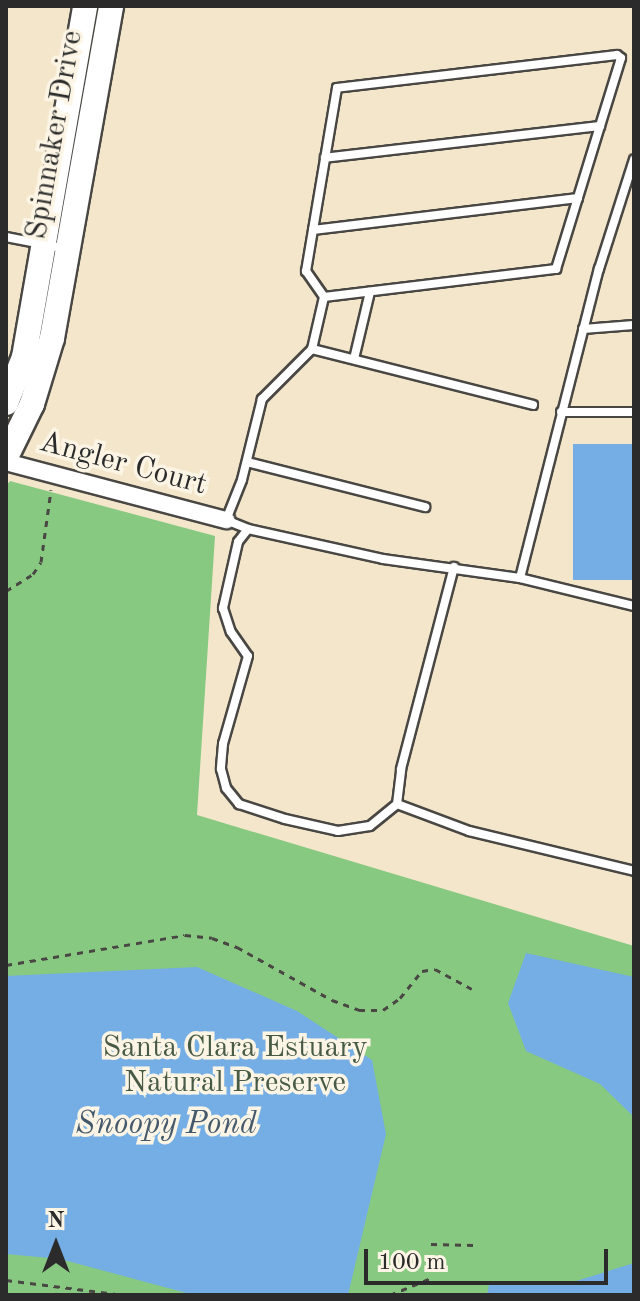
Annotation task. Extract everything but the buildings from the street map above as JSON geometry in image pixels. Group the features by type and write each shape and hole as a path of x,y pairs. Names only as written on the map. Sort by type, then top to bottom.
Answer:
{"street":[{"name":"Spinnaker Drive","path":"6,460 32,404 45,366 85,6"},
{"name":"Spinnaker Drive","path":"6,403 24,357 56,247 111,6"},
{"name":"Angler Court","path":"6,460 226,520"}],"lane":[{"path":"324,297 556,269 621,58 617,55 337,88 306,271 324,297 312,349 262,399 247,462 226,520 248,529 383,559 520,578 634,606"},
{"path":"325,158 600,126"},
{"path":"520,578 583,329 634,159"},
{"path":"313,230 578,198"},
{"path":"6,237 56,247"},
{"path":"354,359 370,292"},
{"path":"583,329 634,325"},
{"path":"312,349 533,405"},
{"path":"561,412 634,412"},
{"path":"247,462 425,507"},
{"path":"248,529 238,542 223,608 231,632 248,656 223,744 221,769 226,788 239,804 338,831 370,826 397,804 401,769 454,567"},
{"path":"397,804 469,831 634,871"}],"path":[{"path":"6,591 33,574 41,562 53,474"},
{"path":"6,965 185,935 212,938 237,947 332,1000 359,1010 383,1010 400,998 422,971 435,969 472,989"},
{"path":"431,1244 474,1245"},
{"path":"390,1295 431,1278"},
{"path":"6,1280 124,1295"}],"green space":[{"name":"Santa Clara Estuary Natural Preserve","path":"10,481 215,536 197,815 634,946 634,1295 6,1295 6,486"}],"water":[{"path":"573,444 634,444 634,580 573,580"},
{"path":"526,953 634,977 634,1117 600,1084 526,1051 508,1003"},
{"name":"Snoopy Pond","path":"197,967 297,1011 372,1060 386,1134 348,1295 194,1295 60,1259 6,1254 6,976"},
{"path":"634,1263 634,1295 487,1295 489,1285 573,1282"}]}
